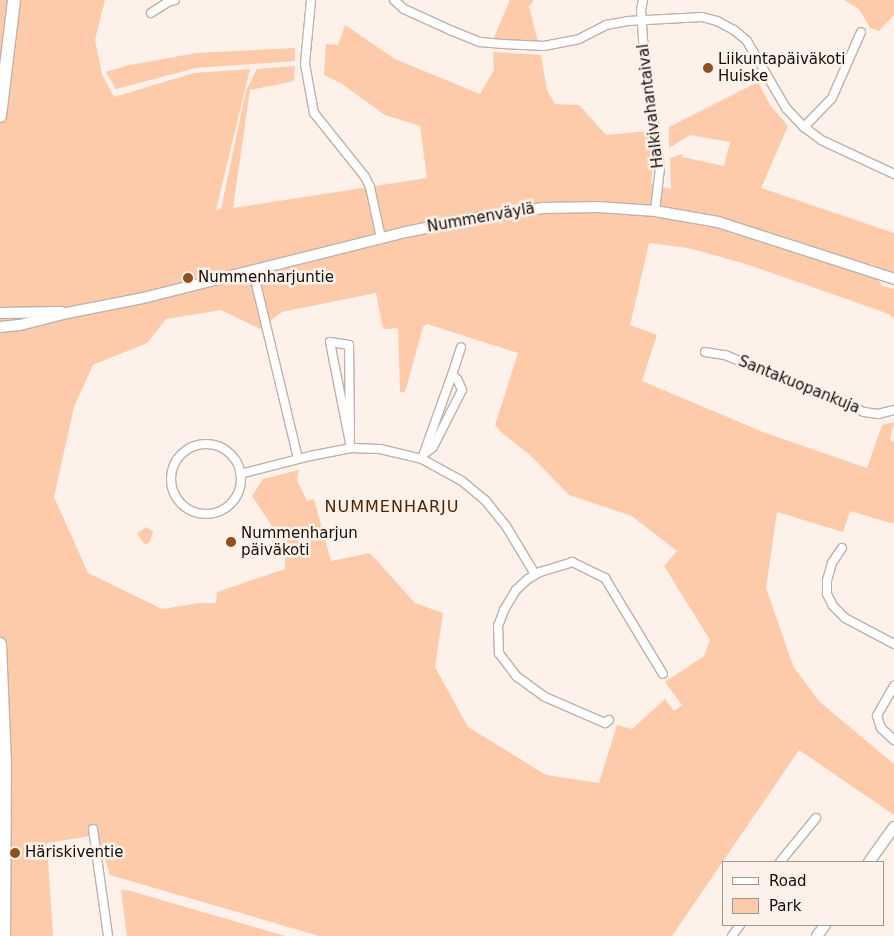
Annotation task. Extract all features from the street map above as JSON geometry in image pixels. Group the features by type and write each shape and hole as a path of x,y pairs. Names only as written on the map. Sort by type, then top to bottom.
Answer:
{"main road":[{"path":"0,116 14,0"},
{"path":"0,644 4,936"}],"street":[{"path":"151,13 168,2 175,0"},
{"path":"311,0 305,64 314,113 365,177 370,187 381,238"},
{"path":"394,0 404,9 450,30 480,42 503,44 544,46 587,37 613,23 702,17 716,21 734,30 747,42 786,108 804,127 821,140 894,174"},
{"name":"Halkivahantaival","path":"643,0 642,20 660,168 655,211"},
{"path":"804,127 832,98 861,32"},
{"name":"Nummenväylä","path":"0,327 20,325 67,312 143,298 381,238 465,220 543,208 598,206 655,211 718,222 894,279"},
{"path":"253,271 298,458"},
{"name":"Nummenväylä","path":"0,313 67,312"},
{"path":"350,438 330,342 350,346 351,448"},
{"path":"423,457 461,347"},
{"name":"Santakuopankuja","path":"705,352 725,355 864,412 878,414 894,410"},
{"path":"423,457 433,447 462,390 452,375"},
{"path":"201,444 214,445 226,451 236,462 240,474 240,487 234,500 224,509 212,513 196,513 182,505 174,494 171,481 173,466 181,454 201,444"},
{"path":"240,474 298,458 351,448 380,449 423,457 462,481 485,500 506,526 535,574"},
{"path":"842,548 832,563 827,580 827,594 833,606 845,618 894,644"},
{"path":"609,720 605,722 545,697 517,678 499,653 498,626 504,610 516,590 535,574 572,562 605,578 663,674"},
{"path":"894,686 877,716 881,728 894,740"},
{"path":"781,861 816,818"},
{"path":"870,861 894,827"},
{"path":"93,829 108,936"}],"green space":[{"path":"0,0 105,0 95,40 102,74 114,97 194,73 250,69 216,210 221,209 246,91 257,69 295,66 294,81 250,90 233,208 427,178 420,126 385,115 342,84 324,75 326,44 338,45 345,25 395,59 480,94 494,70 493,52 541,55 547,90 555,104 579,105 606,135 649,131 653,167 651,184 671,189 670,158 683,154 682,157 724,166 730,142 690,135 669,148 669,127 758,82 770,105 788,126 761,188 894,233 894,275 869,263 882,286 894,289 894,319 889,314 746,264 688,248 649,243 630,325 657,335 642,381 763,432 867,468 882,425 894,422 890,440 894,442 894,524 850,511 843,532 777,512 766,588 794,668 820,702 894,764 894,815 799,750 672,936 319,936 110,875 97,835 47,843 53,936 0,936","holes":["376,293 383,329 398,328 400,392 405,392 423,327 427,324 518,353 495,425 531,456 569,495 632,516 677,551 664,566 710,640 704,656 665,682 682,705 674,711 665,699 632,729 617,725 599,783 546,775 468,727 435,667 443,613 415,603 370,553 331,561 314,499 307,501 297,480 299,470 263,479 252,496 285,546 285,569 217,592 216,603 199,603 162,609 88,573 54,497 74,407 93,365 147,343 166,319 221,310 260,329 282,312"]},
{"path":"510,0 534,0 529,6 538,42 493,40"},
{"path":"844,0 894,0 894,15 879,31 870,28 859,9"},
{"path":"295,48 295,61 196,68 116,89 106,72 125,66 196,53"},
{"path":"146,527 153,531 150,542 145,545 137,533"},
{"path":"121,890 131,891 285,936 127,936"}],"place":[{"name":"Liikuntapäiväkoti Huiske","path":"708,68"},
{"name":"Nummenharjuntie","path":"188,278"},
{"name":"Nummenharjun päiväkoti","path":"231,542"},
{"name":"Häriskiventie","path":"15,853"}],"district":[{"name":"NUMMENHARJU","path":"392,507"}]}
